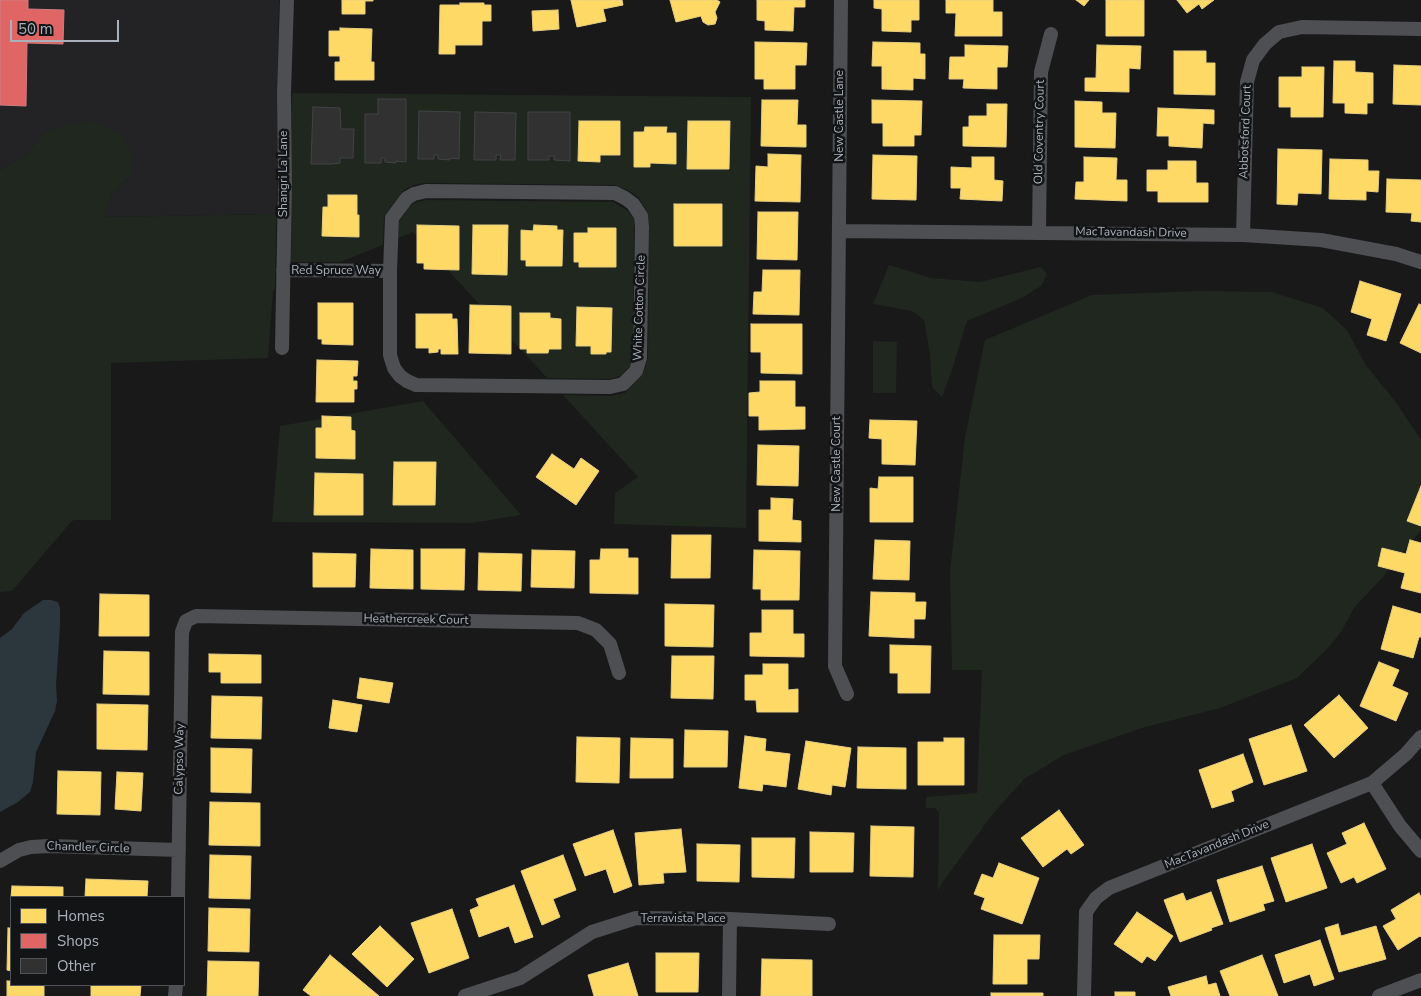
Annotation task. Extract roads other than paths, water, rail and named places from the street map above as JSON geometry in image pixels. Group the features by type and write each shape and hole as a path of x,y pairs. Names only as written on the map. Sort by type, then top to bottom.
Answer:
{"street":[{"name":"Shangri La Lane","path":"282,348 285,185 284,93 287,0"},
{"name":"New Castle Lane","path":"839,231 841,0"},
{"name":"Abbotsford Court","path":"1244,235 1247,82 1253,60 1264,44 1279,32 1302,27 1421,29"},
{"name":"Old Coventry Court","path":"1039,232 1041,72 1051,34"},
{"name":"White Cotton Circle","path":"426,192 614,193 633,204 641,216 640,358 636,371 623,384 610,387 416,385 408,382 394,368 390,355 390,271 392,218 407,198 414,194 426,192"},
{"name":"MacTavandash Drive","path":"839,231 1244,235 1321,240 1396,254 1421,262"},
{"name":"New Castle Court","path":"839,231 836,666 847,694"},
{"name":"Red Spruce Way","path":"283,270 390,271"},
{"name":"Heathercreek Court","path":"186,621 196,616 578,623 596,630 610,644 618,673"},
{"name":"Calypso Way","path":"178,896 182,632 186,621"},
{"name":"MacTavandash Drive","path":"1084,996 1086,912 1096,898 1109,888 1372,783 1406,754 1421,737"},
{"path":"1372,783 1400,826 1421,851"},
{"name":"Chandler Circle","path":"0,861 19,850 31,847 179,850"},
{"name":"Terravista Place","path":"466,996 520,978 592,932 636,918 730,919 830,924"},
{"path":"729,996 730,919"},
{"path":"1379,996 1421,980"}]}
